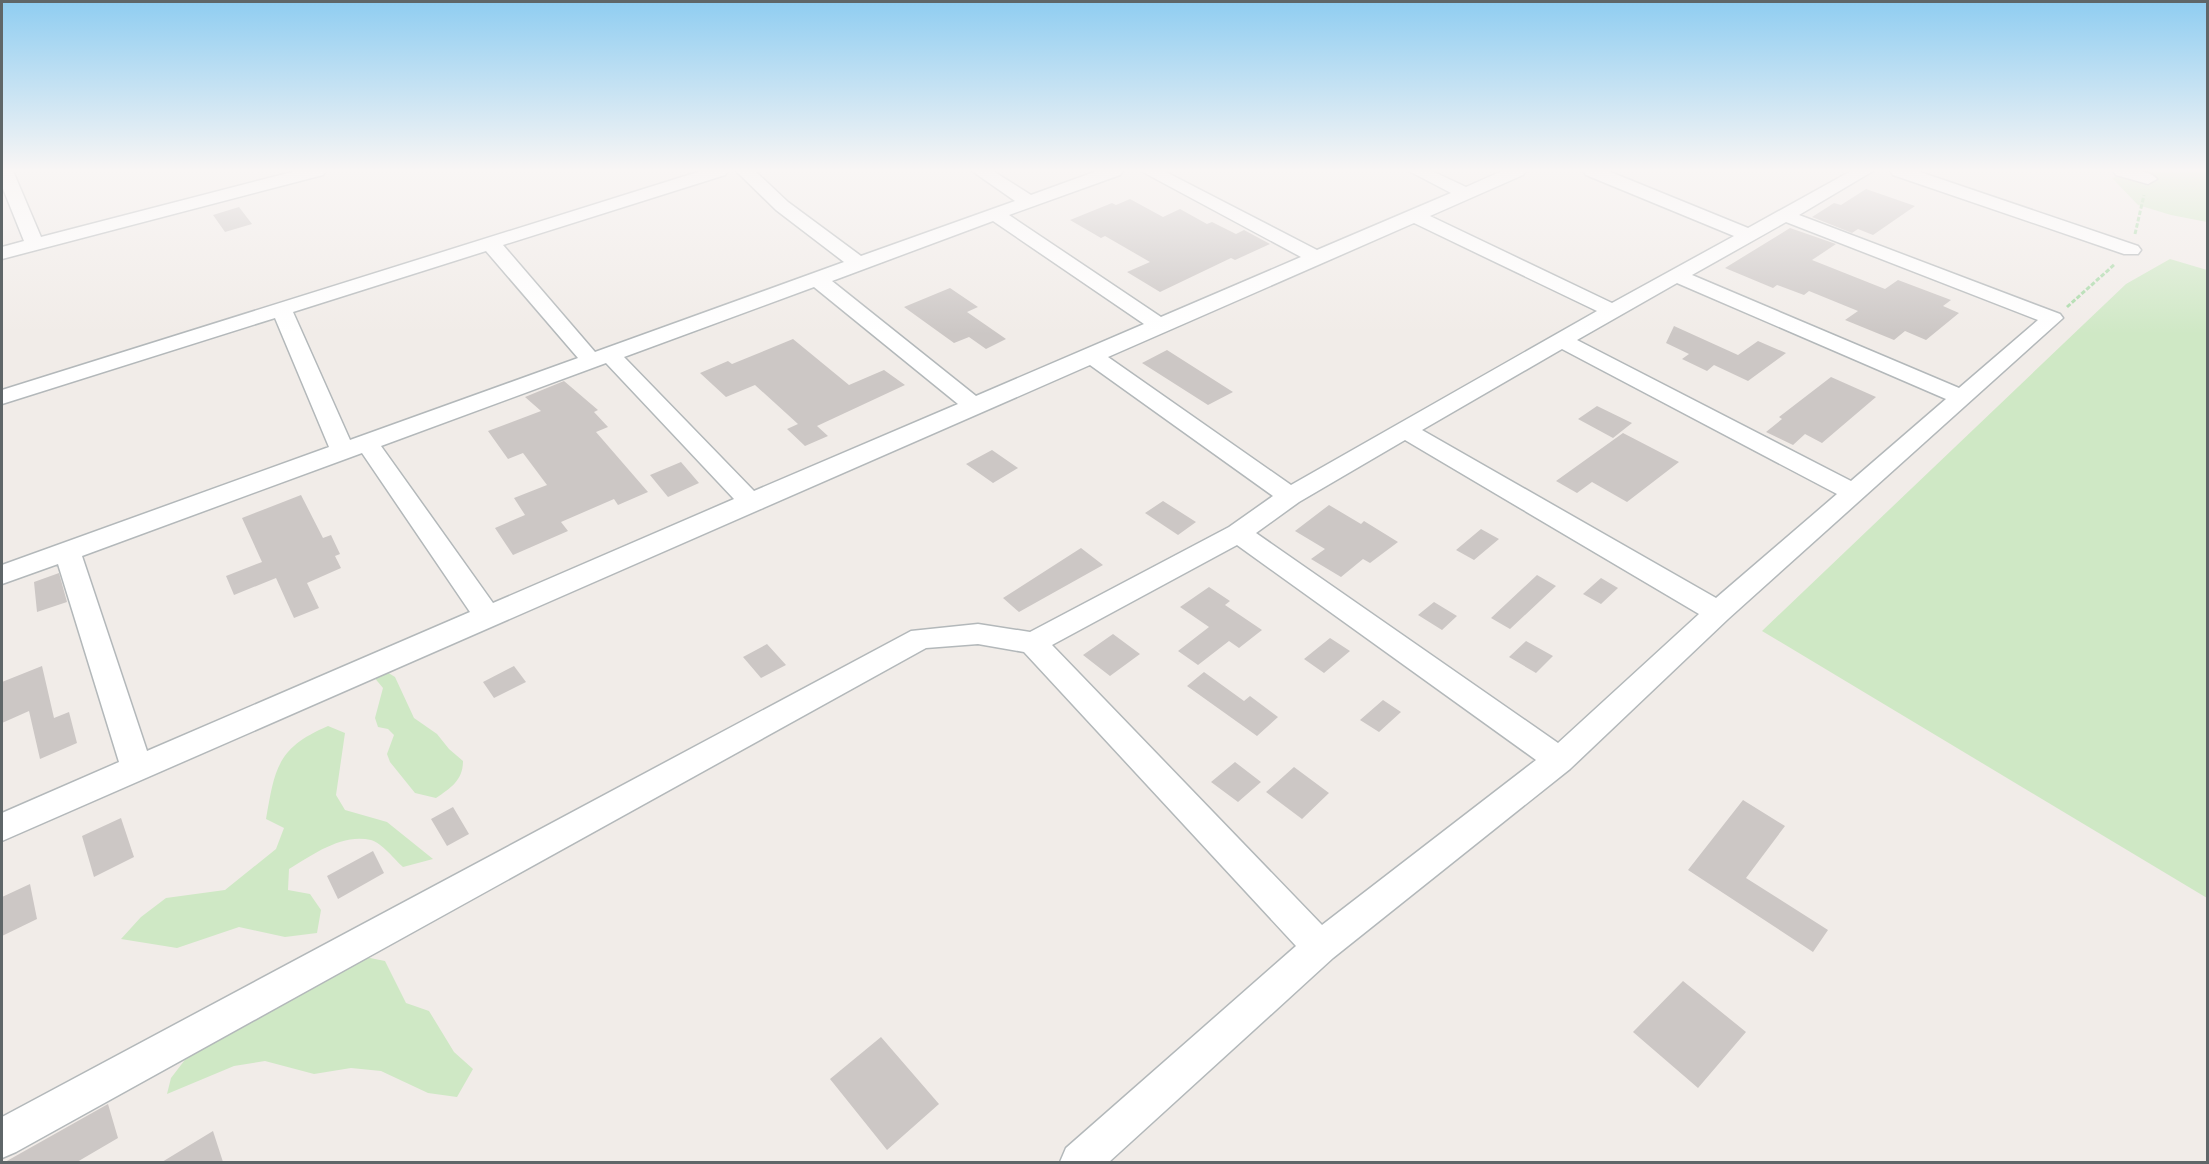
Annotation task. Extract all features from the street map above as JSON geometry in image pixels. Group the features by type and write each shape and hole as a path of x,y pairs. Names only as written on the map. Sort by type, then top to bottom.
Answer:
{"street":[{"path":"26,225 34,245"},
{"path":"2,253 101,225"},
{"path":"2,397 549,225"},
{"path":"808,225 859,264"},
{"path":"2,575 964,225"},
{"path":"1012,225 1161,326"},
{"path":"1265,225 1328,255"},
{"path":"1277,225 1328,255"},
{"path":"2,827 1328,255 1391,225"},
{"path":"1434,225 1612,311"},
{"path":"1725,225 1751,236"},
{"path":"1033,644 1238,533 1290,496 1612,311 1770,225"},
{"path":"1080,1162 1320,947 1559,760 1718,612 2053,318 1810,225"},
{"path":"2059,225 2131,250"},
{"path":"491,244 600,357 752,503"},
{"path":"1677,276 1963,398"},
{"path":"817,279 976,407"},
{"path":"282,310 355,447 488,617"},
{"path":"1562,341 1854,493"},
{"path":"1092,356 1290,496"},
{"path":"1406,431 1718,612"},
{"path":"1238,533 1559,760"},
{"path":"67,551 137,769"},
{"path":"2,1138 921,638 978,634 1033,644 1320,947"}],"green space":[{"path":"2170,259 2207,270 2207,898 1762,631 2126,284"},
{"path":"387,672 395,677 414,718 437,734 463,761 458,778 451,787 436,798 415,793 390,762 387,754 394,735 388,729 378,727 375,718 383,688 373,676"},
{"path":"328,726 345,733 336,795 345,810 387,822 433,859 403,867 380,844 360,839 338,842 289,869 288,890 310,894 321,910 317,933 285,937 239,927 177,948 121,939 141,917 166,898 225,890 276,849 284,828 266,819 276,773 288,752 311,734"},
{"path":"360,956 385,961 406,1003 429,1011 454,1052 473,1069 457,1097 428,1093 381,1071 351,1068 314,1074 265,1061 234,1066 167,1094 171,1078 194,1048"}],"building":[{"path":"220,225 248,225 225,232"},
{"path":"1079,225 1219,225 1236,234 1244,230 1270,244 1235,260 1231,258 1160,292 1127,272 1150,262 1105,236 1101,238"},
{"path":"1833,225 1887,225 1873,235 1858,229 1852,233"},
{"path":"1790,228 1836,244 1812,260 1885,289 1898,280 1951,300 1943,306 1959,313 1926,340 1905,331 1894,340 1845,320 1858,311 1809,291 1804,295 1777,285 1773,288 1725,268"},
{"path":"950,288 978,307 967,312 1006,339 986,349 969,337 954,343 904,307"},
{"path":"1674,326 1738,355 1758,341 1786,353 1748,381 1714,365 1707,371 1682,359 1689,354 1666,343"},
{"path":"793,339 849,385 884,370 905,385 817,426 828,436 805,446 787,429 798,424 755,385 726,397 700,373 728,361 732,364"},
{"path":"1167,350 1233,392 1208,405 1142,363"},
{"path":"1831,377 1876,397 1822,443 1805,434 1793,445 1766,432 1782,419 1779,417"},
{"path":"564,381 598,410 594,412 608,427 596,432 648,492 618,505 614,499 561,522 568,531 513,555 495,528 525,515 514,498 547,485 523,453 508,459 488,431 541,411 525,397"},
{"path":"1597,406 1632,423 1613,438 1578,419"},
{"path":"1623,433 1679,462 1627,502 1592,482 1577,493 1556,481"},
{"path":"992,450 1018,468 993,483 966,464"},
{"path":"681,462 699,483 668,497 650,475"},
{"path":"301,495 323,538 331,535 340,554 335,556 341,568 307,583 319,608 294,618 276,578 234,595 226,576 262,562 242,518"},
{"path":"1163,501 1196,522 1178,535 1145,513"},
{"path":"1329,505 1361,524 1364,521 1398,542 1370,563 1363,559 1341,577 1311,559 1325,549 1295,531"},
{"path":"1481,529 1499,539 1474,560 1456,550"},
{"path":"1081,548 1103,565 1019,612 1003,598"},
{"path":"59,573 67,602 37,612 34,582"},
{"path":"1537,575 1556,586 1510,629 1491,618"},
{"path":"1601,578 1618,588 1601,604 1583,594"},
{"path":"1209,587 1230,601 1225,605 1262,630 1239,648 1229,641 1198,665 1178,651 1209,627 1180,607"},
{"path":"1434,602 1457,616 1442,630 1418,615"},
{"path":"1113,634 1140,654 1110,676 1083,655"},
{"path":"1330,638 1350,651 1324,673 1304,659"},
{"path":"1526,641 1553,656 1536,673 1509,657"},
{"path":"767,644 786,665 761,678 743,657"},
{"path":"42,666 54,718 69,712 77,743 40,759 29,711 2,723 2,682"},
{"path":"514,666 526,682 494,698 483,682"},
{"path":"1204,672 1244,701 1250,696 1278,717 1257,736 1187,686"},
{"path":"1383,700 1401,712 1379,732 1360,720"},
{"path":"1235,762 1261,782 1238,802 1211,782"},
{"path":"1294,767 1329,793 1302,819 1266,792"},
{"path":"1743,800 1785,826 1746,878 1828,930 1813,952 1688,870"},
{"path":"453,807 469,834 447,846 431,819"},
{"path":"121,818 134,857 94,877 82,836"},
{"path":"373,851 384,873 338,899 327,876"},
{"path":"30,884 37,919 2,936 2,897"},
{"path":"1683,981 1746,1032 1698,1088 1633,1032"},
{"path":"881,1037 939,1104 887,1150 830,1079"},
{"path":"108,1104 118,1138 77,1162 5,1162"},
{"path":"213,1131 223,1162 162,1162"}]}
